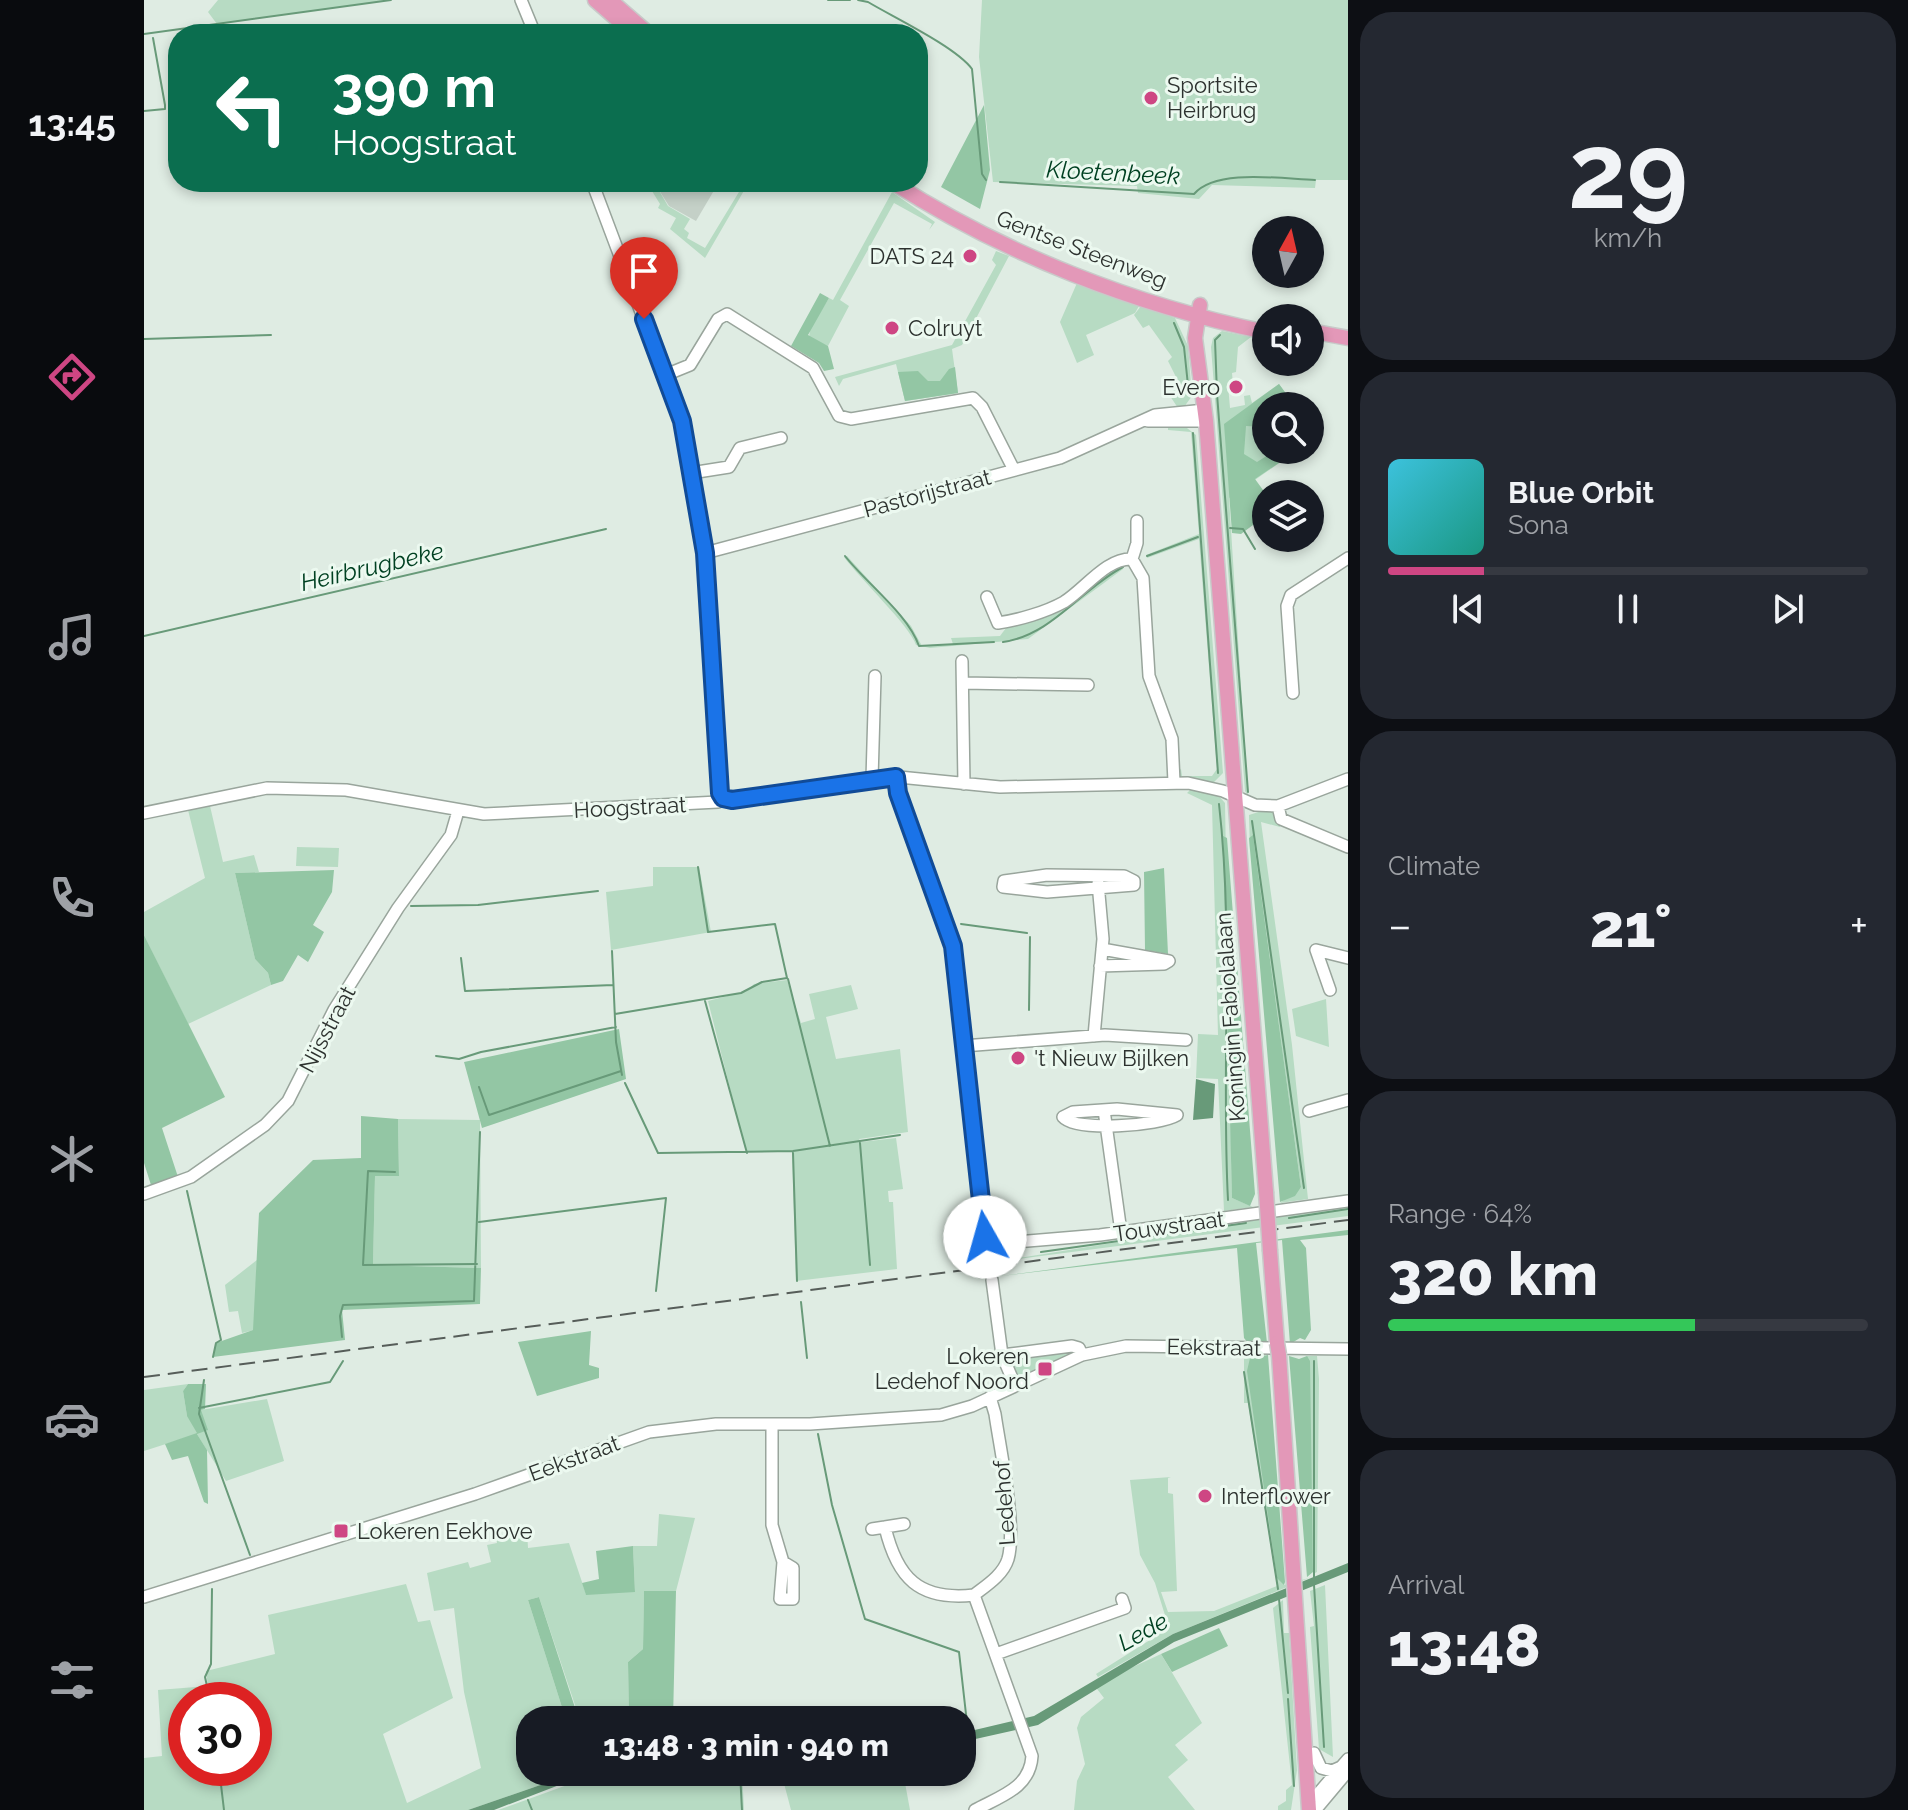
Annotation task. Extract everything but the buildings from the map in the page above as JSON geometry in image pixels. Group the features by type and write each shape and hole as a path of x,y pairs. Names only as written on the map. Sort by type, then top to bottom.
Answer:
{"main road":[{"path":"595,0 623,24"},
{"path":"610,0 638,24"},
{"name":"Gentse Steenweg","path":"909,192 996,242 1109,286 1204,312 1252,320"},
{"name":"Gentse Steenweg","path":"926,192 989,229 1111,278 1252,327"},
{"name":"Koningin Fabiolalaan","path":"1204,312 1205,416 1313,1807"},
{"path":"1324,334 1348,338"},
{"path":"1324,343 1348,347"},
{"name":"Koningin Fabiolalaan","path":"1299,1621 1308,1666 1314,1753 1313,1807"}],"street":[{"path":"521,0 531,24"},
{"path":"596,192 682,421 705,553 723,798"},
{"path":"663,376 690,365 718,319 727,314 813,368 839,416 851,419 973,398 982,407 1014,470"},
{"name":"Pastorijstraat","path":"705,553 1060,458 1143,421 1205,416"},
{"path":"691,473 729,467 740,448 781,438"},
{"path":"1137,521 1137,543 1132,559 1143,578 1149,676 1172,739 1174,782"},
{"path":"1293,693 1287,606 1291,595 1348,558"},
{"path":"987,597 998,623 1011,621 1062,603 1107,568 1132,559"},
{"path":"962,661 964,784"},
{"path":"872,779 875,676"},
{"path":"963,683 1088,685"},
{"path":"1202,784 1224,782 1233,774"},
{"path":"896,777 898,793 953,946 963,1046 1094,1036 1186,1040"},
{"name":"Hoogstraat","path":"144,813 267,788 346,790 484,814 718,802 723,798 732,800 896,777 1000,787 1174,782 1202,784 1255,805 1278,806"},
{"path":"1348,779 1278,806 1281,819 1291,825 1348,847"},
{"name":"Nijsstraat","path":"144,1194 191,1177 265,1125 288,1101 334,1010 398,908 451,835 458,811"},
{"path":"1047,875 1047,892"},
{"path":"1047,875 1097,875 1132,877 1134,885 1047,892 1003,887 1002,883 1047,875"},
{"path":"1094,1036 1102,949 1097,875"},
{"path":"1100,966 1164,964 1169,961 1102,949"},
{"path":"1330,990 1316,950 1348,958"},
{"name":"Touwstraat","path":"963,1046 985,1237 991,1244 1021,1244 1121,1232 1348,1201"},
{"path":"1309,1111 1348,1100"},
{"path":"1104,1110 1121,1232"},
{"path":"1104,1110 1177,1115 1106,1126 1069,1123 1063,1117 1073,1112 1104,1110"},
{"path":"992,1280 1002,1355 1015,1385"},
{"name":"Eekstraat","path":"144,1597 475,1494 640,1435 694,1425 941,1415 990,1397 1082,1355 1141,1345 1348,1349"},
{"name":"Eekstraat","path":"1002,1355 1072,1346 1079,1348 1082,1355"},
{"name":"Ledehof","path":"974,1595 994,1580 1007,1561 1010,1538 995,1414 990,1397"},
{"path":"772,1424 772,1525 783,1562"},
{"path":"904,1524 878,1528 894,1560 910,1581 940,1595 974,1595 1032,1756 1031,1771 1023,1783 975,1810"},
{"path":"996,1654 1125,1607"},
{"path":"1314,1753 1323,1769 1332,1771 1346,1765"},
{"path":"1313,1807 1346,1765"}],"shaded area":[{"path":"218,0 391,0 217,24 208,12"},
{"name":"Sportsite Heirbrug","path":"982,0 1348,0 1348,180 1316,180 1315,188 1212,185 1199,199 1138,193 1137,186 993,182 979,57"},
{"path":"984,105 990,170 980,209 941,187"},
{"path":"653,192 660,192 668,206 690,219 684,229 689,233 687,238 705,248 739,192 743,192 705,258 670,229 676,218 658,208 660,204"},
{"path":"892,192 935,222 929,230 932,224 894,203 840,300 849,306 828,346 809,338 810,329 829,298 833,300"},
{"path":"996,251 1009,256 962,345 952,349 958,393 905,401 896,364 843,379 839,386 835,377 952,345 996,265 992,260"},
{"path":"1077,283 1139,306 1135,313 1086,335 1094,355 1077,363 1060,322"},
{"path":"820,293 829,298 808,335 828,346 834,369 824,371 819,363 791,346"},
{"path":"1141,306 1175,318 1188,346 1192,396 1184,407 1178,408 1168,393 1181,387 1168,361 1172,357 1149,325 1143,328 1134,315"},
{"path":"1222,331 1251,337 1238,347 1236,372 1232,373 1233,384 1228,385 1230,408 1245,405 1244,396 1250,395 1252,464 1278,464 1229,498 1248,796 1245,791 1211,347 1213,338"},
{"path":"955,367 958,393 905,401 898,372 918,371 928,381 940,381 949,369"},
{"path":"1279,384 1285,392 1268,392"},
{"path":"1279,384 1285,392 1268,392"},
{"path":"1252,404 1252,426 1246,426 1244,454 1252,459 1252,464 1277,464 1252,480 1252,526 1241,534 1232,533 1224,424"},
{"path":"1168,424 1183,425 1196,435 1223,773 1213,783 1180,779 1177,772 1181,769 1182,776 1212,776 1217,769 1199,539 1147,558 1146,555 1199,534 1191,432 1168,430"},
{"path":"847,556 911,626 922,646 953,644 951,638 1000,636 1006,628 1061,607 1115,568 1121,565 1123,569 1028,639 930,648 916,645 904,626 844,557"},
{"path":"1193,787 1218,795 1225,803 1232,1198 1253,1207 1224,1211 1218,1079 1196,1078 1198,1034 1218,1035 1212,805 1187,793"},
{"path":"210,806 223,862 254,855 259,872 235,873 255,959 268,973 271,985 188,1024 144,935 144,912 205,878 188,810"},
{"path":"1268,809 1274,811 1280,827 1261,822 1292,1045 1308,1199 1280,1203 1301,1187 1253,836 1250,838 1249,815"},
{"path":"1253,835 1301,1187 1295,1196 1280,1202 1249,838"},
{"path":"1223,836 1227,838 1255,1194 1250,1206 1232,1198"},
{"path":"297,847 339,848 338,867 296,866"},
{"path":"653,867 699,867 711,932 611,950 606,892 653,886"},
{"path":"1164,868 1168,954 1145,950 1144,872"},
{"path":"334,870 332,892 313,925 324,932 308,962 298,955 283,981 271,985 268,973 255,959 235,873"},
{"path":"144,935 225,1097 162,1128 178,1177 151,1185 144,1163"},
{"path":"787,980 801,1023 815,1019 809,994 851,985 858,1009 826,1017 836,1059 900,1049 908,1132 859,1139 861,1142 896,1138 903,1189 888,1191 889,1202 893,1202 897,1269 796,1281 792,1152 746,1152 708,1001 747,991 754,984"},
{"path":"1326,999 1329,1047 1296,1036 1292,1009"},
{"path":"619,1029 626,1079 482,1128 464,1062"},
{"path":"1196,1079 1215,1084 1213,1118 1193,1120"},
{"path":"361,1116 398,1119 399,1176 375,1176 373,1265 481,1268 480,1304 342,1310 345,1340 213,1357 216,1343 253,1330 259,1213 313,1160 361,1158"},
{"path":"398,1119 480,1120 481,1268 373,1265 375,1175 399,1176"},
{"path":"1348,1205 1348,1216 994,1262"},
{"path":"1348,1230 1348,1235 1300,1240 1306,1248 1311,1330 1305,1340 1300,1338 1290,1344 1282,1240 1256,1243 1267,1343 1255,1339 1248,1343 1244,1338 1237,1248 1001,1276"},
{"path":"257,1260 254,1330 242,1333 238,1311 229,1312 225,1285"},
{"path":"591,1331 589,1365 599,1368 599,1378 537,1396 518,1342"},
{"path":"1070,1350 1075,1352 1022,1378 1016,1376 1011,1364 1013,1358"},
{"path":"1244,1355 1265,1355 1257,1360 1284,1585 1309,1578 1173,1634 1098,1677 1096,1674 1169,1628 1155,1583 1140,1555 1130,1480 1171,1477 1168,1478 1168,1493 1173,1494 1177,1591 1161,1592 1168,1612 1214,1611 1277,1586 1248,1403 1244,1403"},
{"path":"1268,1355 1284,1585 1277,1578 1247,1371 1250,1358"},
{"path":"1289,1356 1299,1359 1307,1356 1310,1361 1313,1572 1307,1577"},
{"path":"1307,1356 1317,1356 1319,1379 1317,1572 1313,1574"},
{"path":"188,1384 183,1391 187,1416 201,1410 267,1399 284,1461 226,1481 197,1434 144,1451 144,1390"},
{"path":"188,1384 206,1384 205,1409 201,1410 208,1430 197,1434 207,1450 208,1504 204,1502 188,1456 172,1460 165,1444 197,1433 187,1416 183,1391"},
{"path":"659,1514 695,1518 676,1591 644,1592 643,1649 628,1662 629,1706 575,1706 539,1597 528,1600 562,1706 516,1706 516,1786 537,1786 468,1810 144,1810 144,1758 162,1756 158,1690 168,1689 168,1786 272,1786 272,1682 207,1682 206,1671 275,1654 268,1615 406,1584 418,1622 430,1620 453,1698 383,1734 407,1803 481,1768 464,1692 454,1608 434,1611 427,1573 468,1562 470,1568 491,1562 487,1545 497,1543 496,1536 527,1529 528,1548 569,1543 586,1594 635,1591 633,1546 657,1546"},
{"path":"633,1546 635,1592 586,1595 582,1583 599,1579 596,1551"},
{"path":"1348,1563 1348,1572 1174,1642 1038,1725 976,1739 976,1730 1034,1716 1173,1634"},
{"path":"1325,1585 1333,1757 1319,1749 1310,1627 1314,1626 1310,1591"},
{"path":"644,1591 676,1591 673,1706 629,1706 628,1662 643,1649"},
{"path":"539,1597 574,1706 562,1706 528,1600"},
{"path":"1283,1600 1284,1633 1289,1633 1297,1770 1291,1810 1278,1810 1278,1806 1286,1801 1286,1790 1292,1785 1273,1608"},
{"path":"1219,1628 1228,1646 1172,1672 1161,1654"},
{"path":"1161,1654 1202,1723 1175,1745 1188,1760 1168,1777 1195,1810 1074,1810 1077,1781 1085,1764 1077,1728 1081,1717 1104,1698 1094,1685"},
{"path":"537,1786 557,1786 494,1810 468,1810"},
{"path":"564,1786 743,1786 744,1810 498,1810"},
{"path":"785,1786 906,1786 910,1810 791,1810"}],"waterway":[{"path":"217,24 391,0"},
{"name":"Kloetenbeek","path":"828,0 850,0"},
{"name":"Kloetenbeek","path":"858,0 868,2 907,24"},
{"path":"144,34 168,31"},
{"name":"Kloetenbeek","path":"928,36 953,51 972,69 982,174 986,180"},
{"path":"144,111 165,109 153,38"},
{"name":"Kloetenbeek","path":"1000,182 1194,194 1204,186 1234,178 1315,180"},
{"path":"1174,323 1184,347 1189,395"},
{"path":"144,339 271,335"},
{"path":"1220,335 1215,340 1217,394 1248,792"},
{"path":"1193,433 1218,773"},
{"name":"Heirbrugbeke","path":"1230,528 1243,529 1252,544"},
{"name":"Heirbrugbeke","path":"144,636 606,529"},
{"name":"Heirbrugbeke","path":"1147,556 1198,537"},
{"name":"Heirbrugbeke","path":"845,556 897,611 919,646 994,642"},
{"name":"Heirbrugbeke","path":"1003,642 1037,630 1123,567"},
{"path":"1219,804 1226,903 1228,1200"},
{"path":"1252,821 1304,1188"},
{"path":"615,1014 741,993 762,982 787,978 775,924 708,932 698,867"},
{"path":"411,906 478,905 598,891"},
{"path":"961,924 1027,933"},
{"path":"1029,1010 1030,937"},
{"path":"612,951 616,1042 622,1075"},
{"path":"461,958 465,991 613,985"},
{"path":"788,979 830,1146"},
{"path":"705,1001 747,1153"},
{"path":"436,1056 459,1059 481,1052 616,1027"},
{"path":"479,1087 489,1115 621,1071"},
{"path":"625,1083 658,1153 793,1151 900,1135"},
{"path":"342,1337 340,1316 343,1305 474,1301 480,1132"},
{"path":"860,1143 870,1265"},
{"path":"793,1153 797,1281"},
{"path":"395,1172 368,1171 363,1265 477,1264"},
{"path":"187,1191 221,1340 216,1343 213,1357"},
{"path":"479,1222 666,1198 656,1291"},
{"path":"1289,1218 1348,1209"},
{"path":"1041,1252 1246,1223"},
{"path":"801,1302 807,1358"},
{"path":"199,1408 330,1382 343,1361"},
{"path":"1314,1361 1314,1578"},
{"path":"1244,1372 1278,1589"},
{"path":"204,1380 199,1414 250,1555"},
{"path":"818,1434 832,1505 865,1619 959,1652 965,1706"},
{"path":"1314,1585 1324,1747"},
{"path":"206,1682 211,1664 212,1589"},
{"path":"1279,1599 1288,1693"},
{"path":"1288,1699 1294,1786"},
{"path":"221,1786 224,1810"},
{"path":"741,1786 742,1810"},
{"path":"528,1800 532,1810"}],"railway":[{"path":"144,1377 1348,1220"}],"place":[{"name":"Sportsite Heirbrug","path":"1151,98"},
{"name":"DATS 24","path":"970,256"},
{"name":"Colruyt","path":"892,328"},
{"name":"Evero","path":"1236,387"},
{"name":"'t Nieuw Bijlken","path":"1018,1058"},
{"name":"Lokeren Ledehof Noord","path":"1045,1369"},
{"name":"Interflower","path":"1205,1496"},
{"name":"Lokeren Eekhove","path":"341,1531"}],"route":[{"path":"644,319 682,421 705,553 720,793 723,798 732,800 896,777 898,793 953,946 985,1237"}],"water label":[{"name":"Lede","path":"1143,1632"}]}
